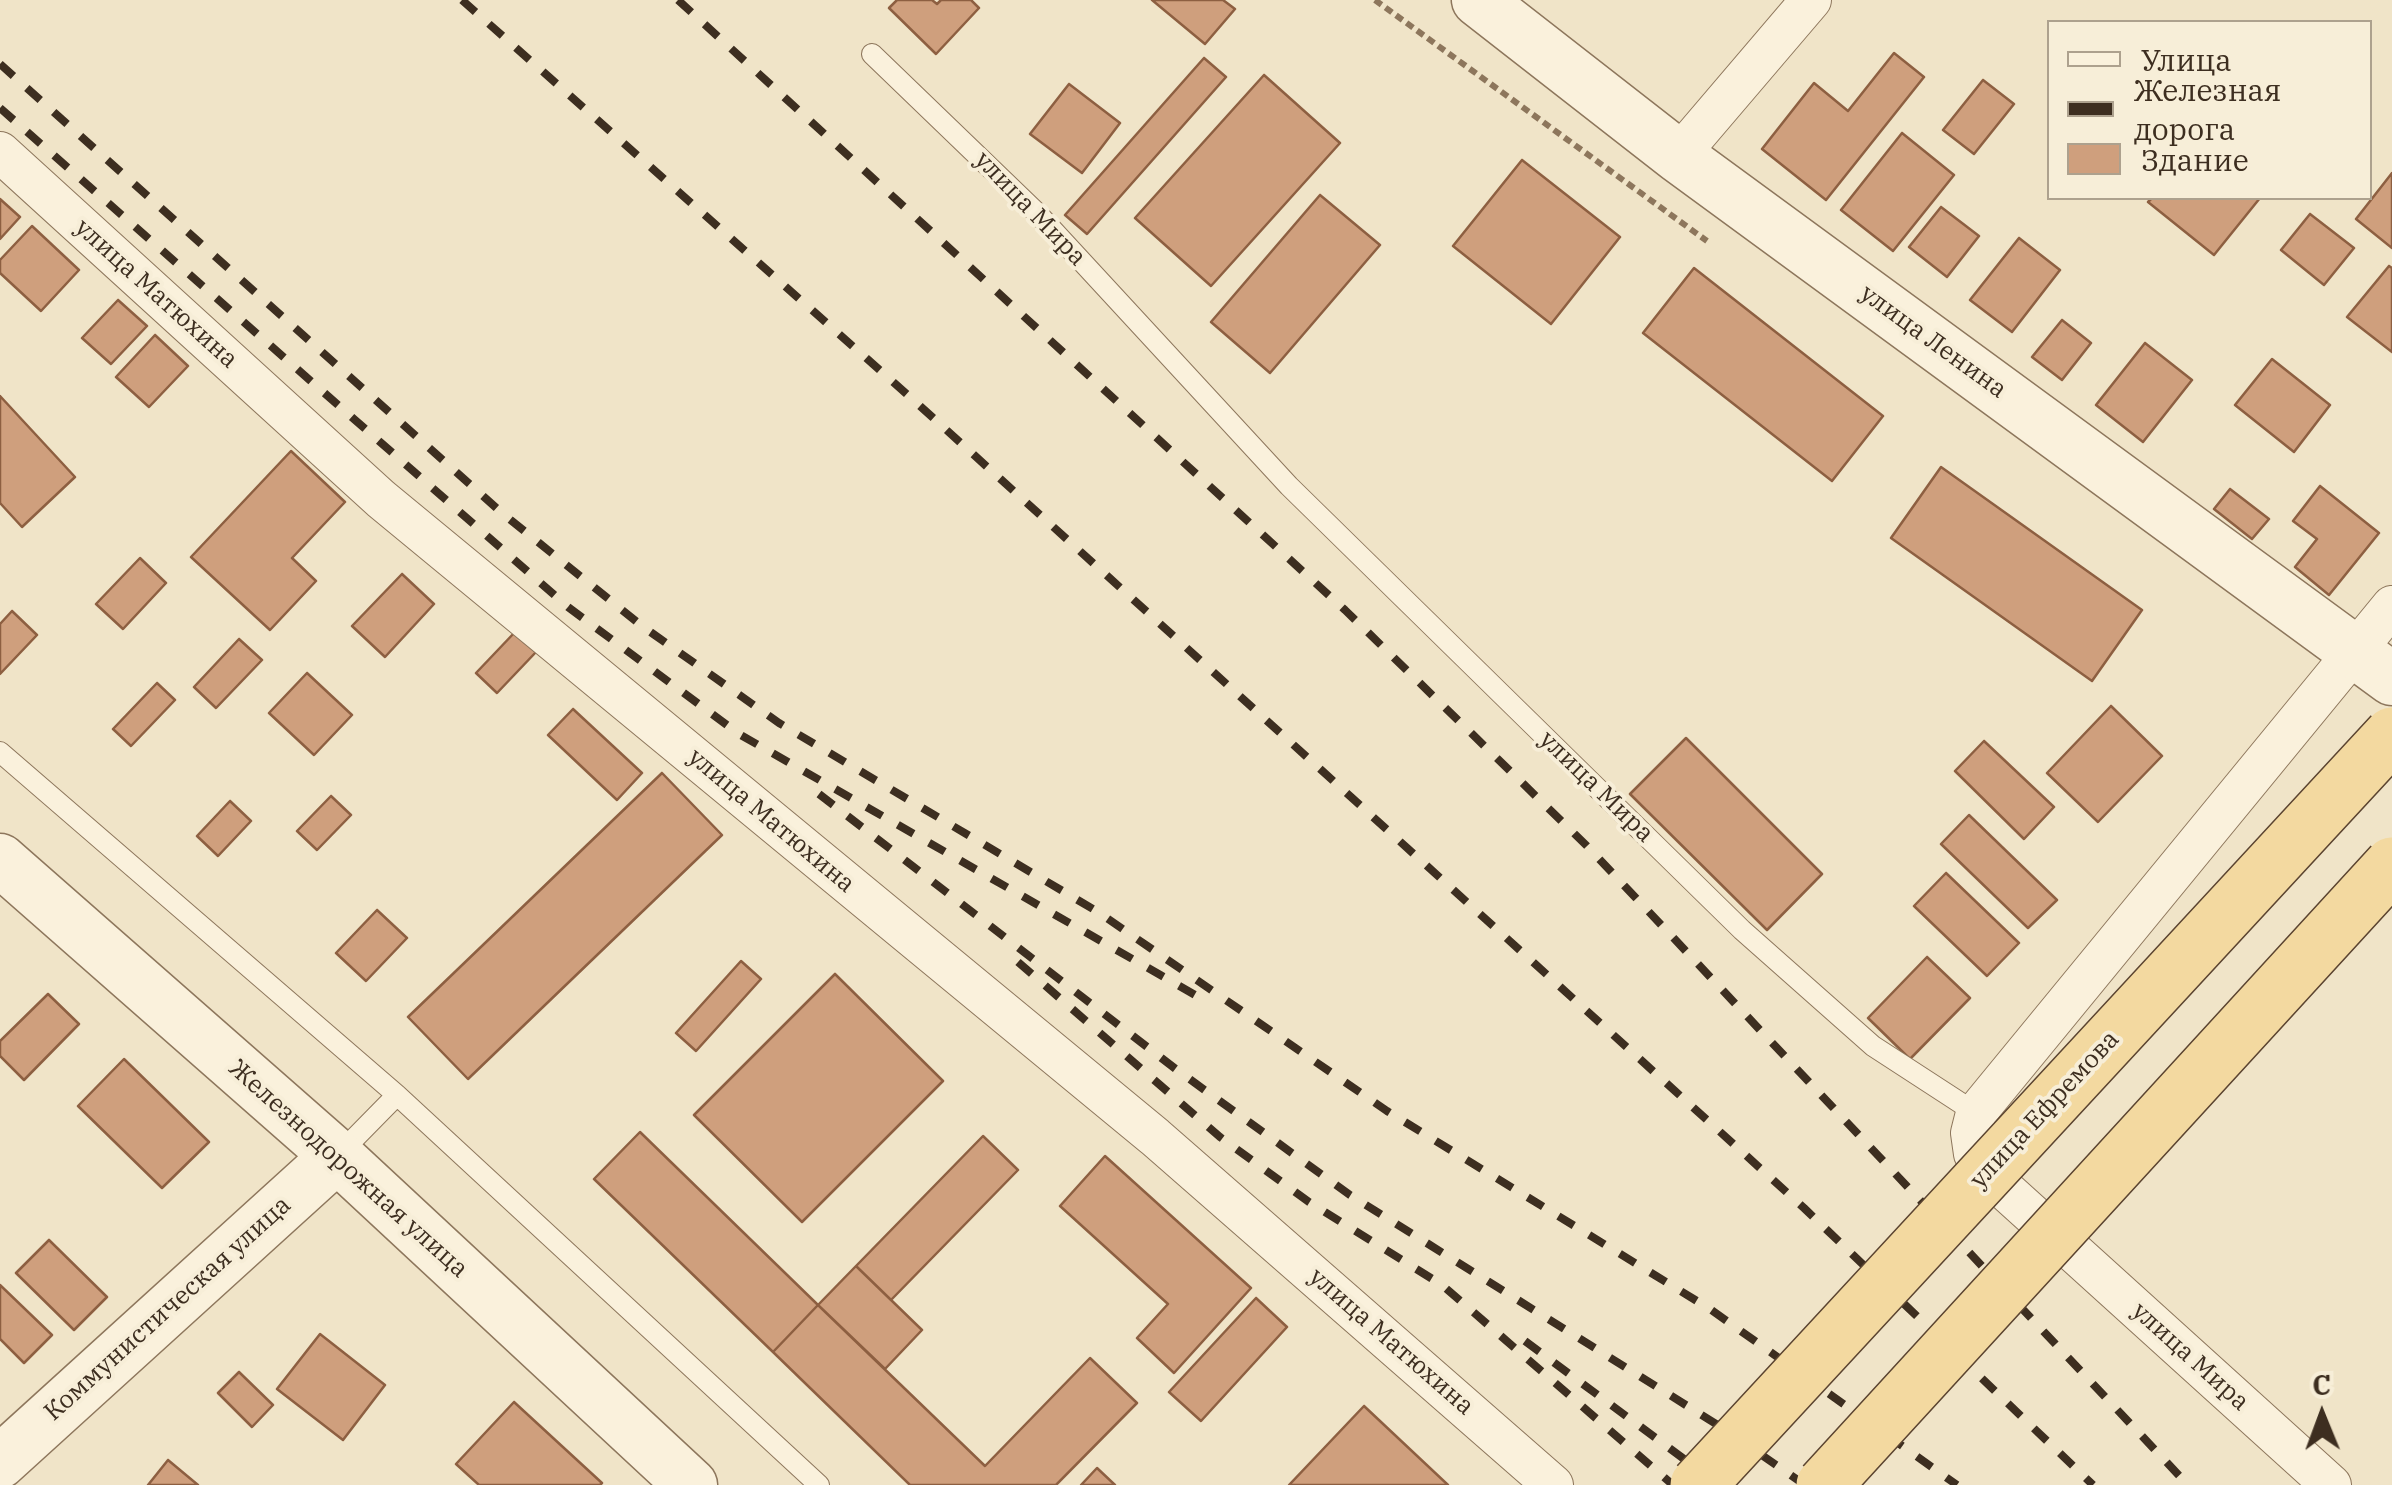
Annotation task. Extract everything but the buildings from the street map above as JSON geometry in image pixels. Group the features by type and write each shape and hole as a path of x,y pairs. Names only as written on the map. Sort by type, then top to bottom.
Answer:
{"main road":[{"name":"улица Ефремова","path":"1698,1485 2392,735"},
{"path":"1824,1485 2392,866"}],"street":[{"name":"улица Ленина","path":"1478,0 1678,156 2373,666"},
{"path":"1678,156 1811,0"},
{"name":"улица Матюхина","path":"0,152 382,499 1155,1137 1553,1484"},
{"name":"улица Ефремова","path":"1976,1113 2373,666 2392,606"},
{"name":"Железнодорожная улица","path":"0,860 337,1156 691,1485"},
{"name":"улица Мира","path":"1976,1113 1974,1154 1983,1170 2331,1485"},
{"name":"Коммунистическая улица","path":"0,1462 337,1156"}],"lane":[{"name":"улица Мира","path":"872,54 1037,213 1289,486 1742,930 1872,1046 1976,1113"},
{"path":"0,752 397,1095 819,1485"},
{"path":"337,1156 397,1095"}],"railway":[{"path":"462,0 909,396 1804,1208 2093,1485"},
{"path":"678,0 1345,610 1587,846 2188,1485"},
{"path":"0,64 502,513 642,626 779,723 1098,912 1387,1111 1710,1309 1957,1485"},
{"path":"0,108 568,607 739,734 1204,1000"},
{"path":"819,794 1177,1070 1350,1195 1721,1427 1805,1485"},
{"path":"1018,962 1220,1137 1309,1202 1442,1285 1673,1485"},
{"path":"1525,1341 1719,1485"}]}
